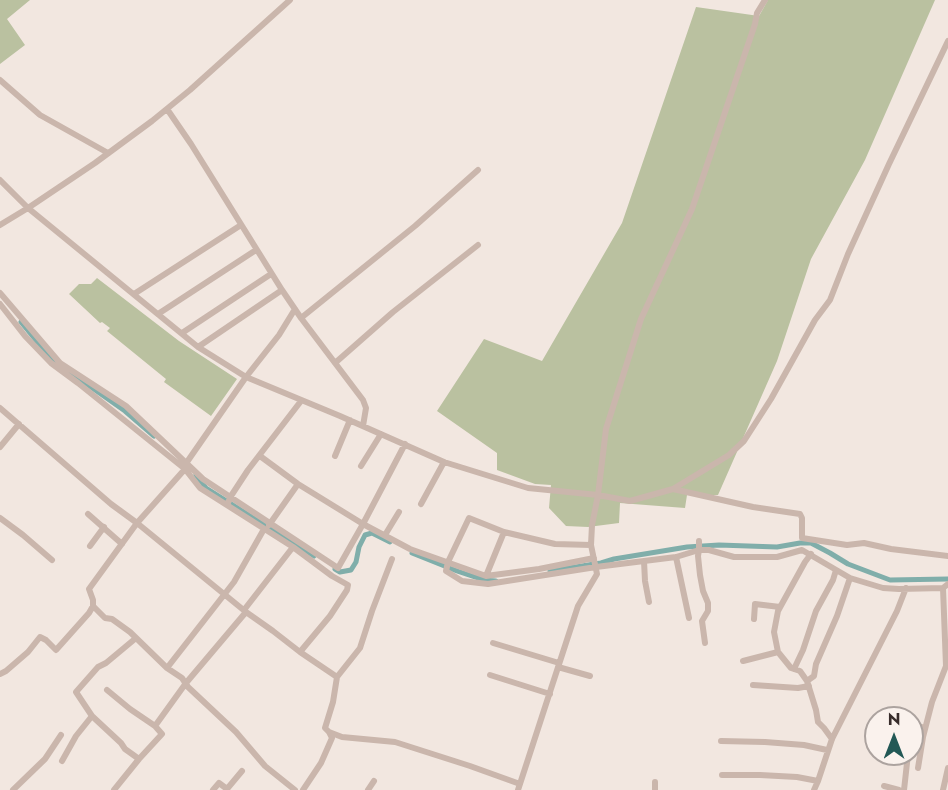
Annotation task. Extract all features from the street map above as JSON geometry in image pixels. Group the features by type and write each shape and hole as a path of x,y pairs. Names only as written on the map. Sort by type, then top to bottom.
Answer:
{"street":[{"path":"0,225 108,153 167,109 290,0"},
{"path":"329,732 342,737 395,742 471,766 519,787 578,606 597,574 591,544 592,525 606,429 641,319 692,209 757,13 765,0"},
{"path":"0,180 28,208 198,347 246,377 444,462 528,488 598,495 630,501 673,489 729,455 744,441 771,399 815,320 830,300 848,254 948,41"},
{"path":"0,81 40,115 108,153"},
{"path":"167,109 271,274 363,400 366,408 363,426"},
{"path":"301,318 415,226 478,170"},
{"path":"134,294 241,225"},
{"path":"335,363 393,312 478,245"},
{"path":"158,314 256,250"},
{"path":"182,333 271,274"},
{"path":"198,347 282,290"},
{"path":"0,293 60,363 126,406 186,466 200,488 348,585 330,616 300,652"},
{"path":"0,304 25,336 51,363 203,479 338,568"},
{"path":"0,674 28,652 40,637 56,650 89,613 93,600 88,590 137,523 186,466 295,309"},
{"path":"227,505 231,496 300,401"},
{"path":"0,408 111,504 245,611 337,677"},
{"path":"335,456 350,420"},
{"path":"0,447 19,424"},
{"path":"361,466 381,434"},
{"path":"332,576 363,524 405,444"},
{"path":"260,456 298,484 363,524 411,549 486,576 594,558"},
{"path":"421,504 444,462"},
{"path":"167,668 225,595 265,529 298,484"},
{"path":"673,489 753,507 800,514 802,550"},
{"path":"385,535 399,512"},
{"path":"88,514 122,544"},
{"path":"0,518 24,535 52,560"},
{"path":"591,544 555,544 504,532 469,518 446,571 462,581 488,584 676,557 699,550 709,550 734,557 777,557 802,550 850,578 883,588 946,586 946,666 932,702 918,768"},
{"path":"90,546 104,527"},
{"path":"486,576 504,532"},
{"path":"802,538 847,545 864,543 948,556"},
{"path":"699,541 700,575 708,603 708,611 702,621 705,643"},
{"path":"155,726 293,547"},
{"path":"811,554 778,611 774,632 778,652 791,668 800,671 808,684 818,722 832,739"},
{"path":"676,557 689,618"},
{"path":"303,790 321,763 332,738 325,729 337,677 360,648 392,559"},
{"path":"644,561 649,602"},
{"path":"794,669 816,611 836,570"},
{"path":"753,685 798,688 808,684 814,676 816,664 837,616 850,578"},
{"path":"814,790 832,739 897,611 906,588"},
{"path":"754,619 755,604 780,608"},
{"path":"93,606 105,618 112,619 130,632 167,668 182,678 188,687 236,732 266,766 295,790"},
{"path":"136,638 98,667 76,692 92,716 125,749 139,759"},
{"path":"493,644 590,676"},
{"path":"743,661 778,652"},
{"path":"490,675 549,694"},
{"path":"107,690 155,726 162,734 114,790"},
{"path":"62,761 76,736 92,716"},
{"path":"13,790 45,759 61,735"},
{"path":"721,741 804,745 827,750"},
{"path":"904,790 907,766"},
{"path":"945,786 948,768"},
{"path":"213,790 219,783 227,789 242,771"},
{"path":"722,775 797,777 818,781"},
{"path":"368,790 374,781"},
{"path":"655,782 655,790"},
{"path":"884,786 899,790"}],"green space":[{"path":"0,0 30,0 7,19 25,45 0,64"},
{"path":"768,0 935,0 865,160 811,259 777,361 718,495 687,495 685,508 620,503 619,523 588,527 566,526 549,508 551,485 535,484 497,470 497,453 437,411 484,339 542,361 622,223 696,7 759,16"},
{"path":"97,278 179,341 237,379 211,416 164,382 166,379 107,331 110,328 100,323 69,294 79,284 91,284"}],"waterway":[{"path":"21,322 58,364"},
{"path":"71,373 125,411 154,436"},
{"path":"196,475 206,488 314,556"},
{"path":"335,569 340,572 351,570 365,535 372,533 390,542"},
{"path":"550,571 687,547 719,545 777,547 811,543 848,564 890,580 948,579"},
{"path":"412,553 457,571 484,580 496,581"}]}
